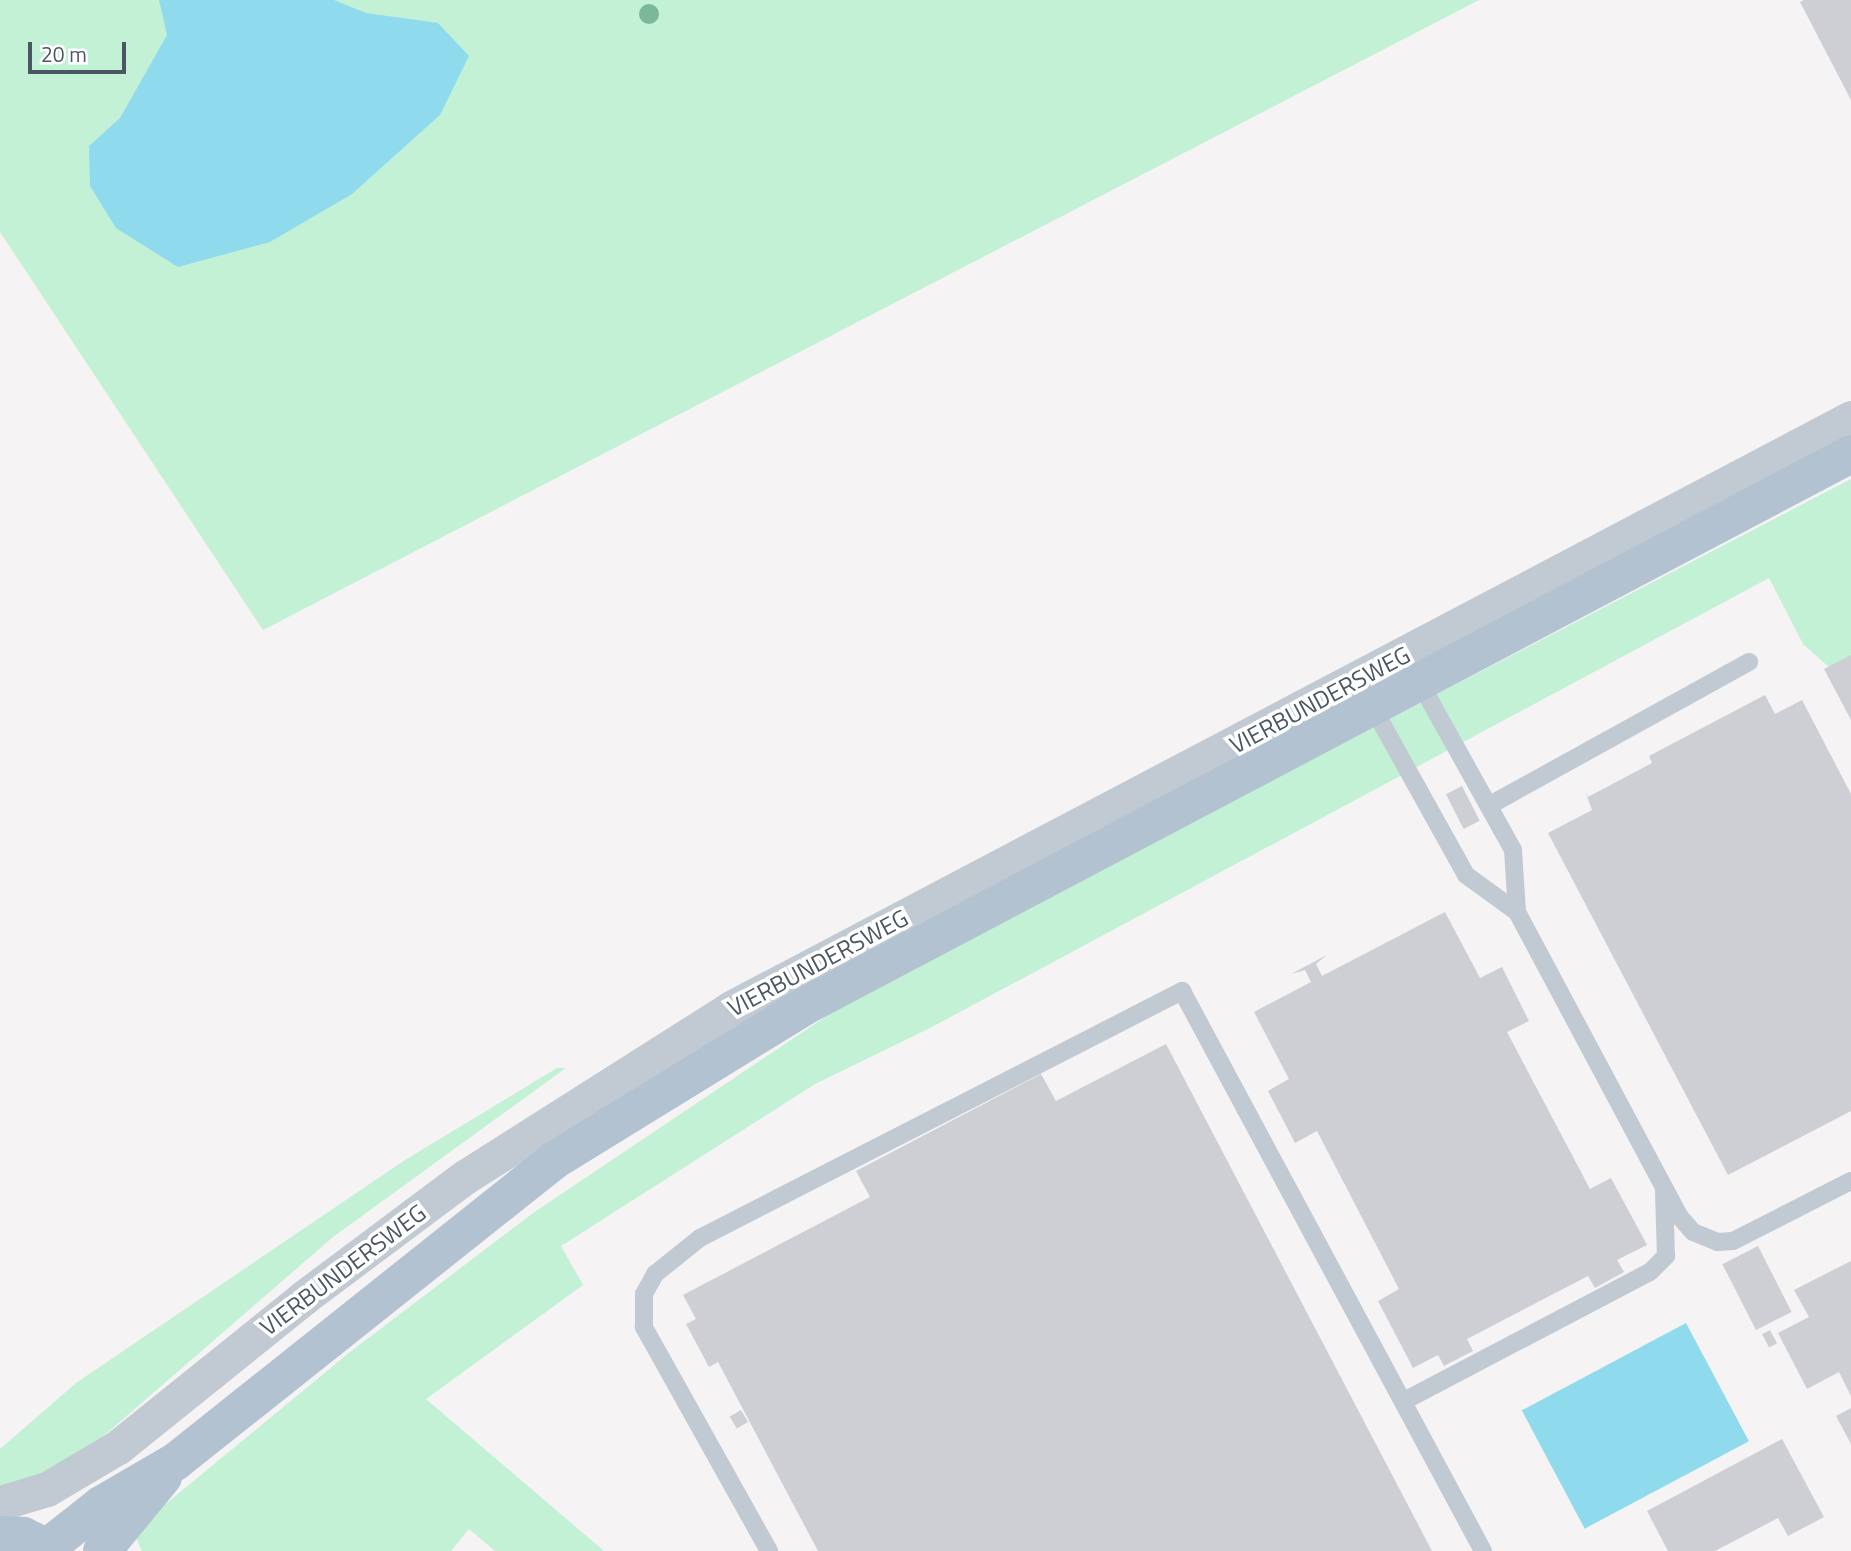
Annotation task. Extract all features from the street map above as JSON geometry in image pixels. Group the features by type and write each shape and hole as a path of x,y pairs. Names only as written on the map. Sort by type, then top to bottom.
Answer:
{"main road":[{"path":"1696,517 1851,454"},
{"name":"VIERBUNDERSWEG","path":"52,1549 101,1505 174,1462 552,1161 803,1007 1106,828 1372,706 1696,517"},
{"name":"VIERBUNDERSWEG","path":"102,1551 174,1462"},
{"path":"0,1535 23,1536 52,1549"}],"street":[{"path":"1696,517 1851,418"},
{"name":"VIERBUNDERSWEG","path":"0,1503 47,1489 118,1447 303,1298 465,1177 603,1087 731,1009 1106,828 1696,517"}],"lane":[{"path":"1490,805 1749,662"},
{"path":"1419,681 1513,849 1517,912 1664,1188 1693,1232 1718,1242 1767,1227 1851,1181"},
{"path":"1372,706 1466,875 1517,912"},
{"path":"769,1551 644,1327 644,1294 655,1274 700,1238 1182,991 1483,1551"},
{"path":"1404,1401 1650,1272 1665,1256 1664,1188"}],"green space":[{"path":"0,0 1479,0 263,630 0,232"},
{"path":"1851,479 1851,660 1830,668 1803,644 1769,578 932,1027 815,1084 561,1246 583,1285 426,1399 604,1551 495,1551 469,1529 451,1551 142,1551 133,1531 350,1352 533,1213 858,995"},
{"path":"557,1068 566,1068 333,1237 99,1440 61,1468 0,1491 0,1449 76,1383 405,1160"}],"water":[{"path":"159,0 334,0 366,13 438,23 469,56 440,115 352,194 270,242 178,267 116,228 90,186 89,146 120,118 167,35"},
{"path":"1686,1323 1749,1441 1585,1529 1522,1410"}],"building":[{"path":"1851,0 1851,100 1800,2"},
{"path":"1851,655 1851,720 1824,669"},
{"path":"1765,695 1775,714 1802,700 1851,794 1851,1111 1728,1175 1548,833 1592,810 1585,791 1588,797 1652,763 1649,756"},
{"path":"1462,786 1480,821 1464,829 1446,794"},
{"path":"1445,912 1480,978 1502,967 1529,1021 1507,1032 1590,1189 1611,1178 1647,1245 1617,1260 1624,1272 1595,1288 1588,1276 1467,1339 1473,1351 1444,1366 1438,1355 1413,1368 1378,1301 1399,1289 1317,1131 1295,1143 1268,1091 1289,1079 1254,1012 1311,982 1305,970 1291,974 1327,955 1316,964 1322,976"},
{"path":"1166,1044 1432,1551 818,1551 718,1362 709,1367 686,1324 696,1319 683,1295 870,1197 856,1171 1041,1074 1056,1101"},
{"path":"1758,1246 1792,1312 1756,1330 1722,1264"},
{"path":"1851,1261 1851,1396 1839,1372 1807,1389 1778,1333 1809,1317 1794,1290"},
{"path":"1770,1330 1777,1343 1769,1347 1762,1334"},
{"path":"1851,1408 1851,1444 1836,1416"},
{"path":"741,1410 748,1422 737,1429 730,1416"},
{"path":"1782,1439 1824,1517 1788,1536 1778,1518 1715,1551 1668,1551 1647,1511"}]}
